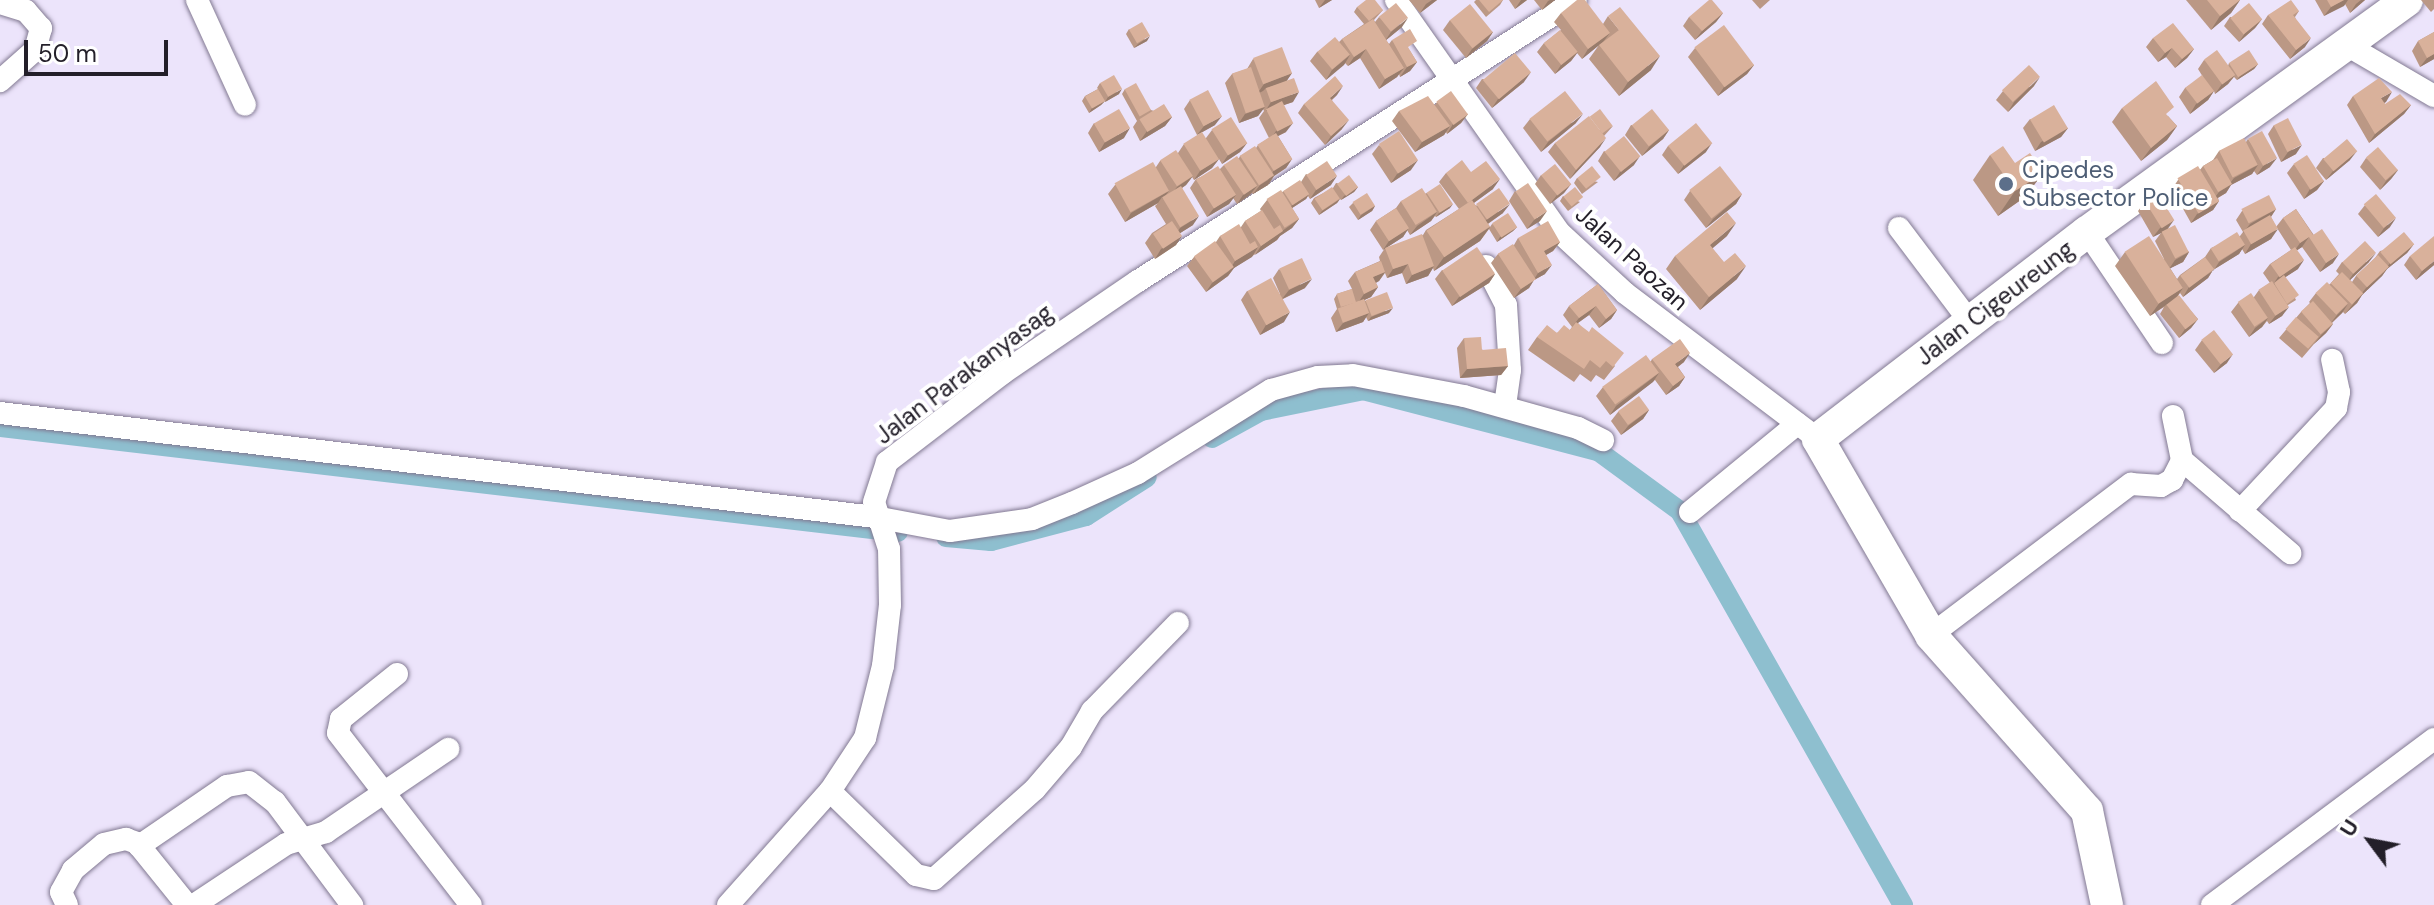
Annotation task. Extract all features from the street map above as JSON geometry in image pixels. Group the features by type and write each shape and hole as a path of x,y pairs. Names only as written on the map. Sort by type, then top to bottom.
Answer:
{"street":[{"path":"197,0 245,105"},
{"name":"Jalan Paozan","path":"1396,0 1559,232 1591,264 1807,432"},
{"name":"Jalan Parakanyasag","path":"877,521 875,493 887,462 944,416 1138,281 1452,83 1576,0"},
{"name":"Jalan Cigeureung","path":"1807,432 1970,322 2087,232 2407,0"},
{"path":"0,3 26,11 41,28 35,50 0,81"},
{"path":"2345,44 2434,96"},
{"path":"1899,228 1970,322"},
{"path":"2087,232 2162,343"},
{"path":"1486,266 1506,305 1510,370 1505,407"},
{"path":"2240,511 2336,408 2339,392 2332,360"},
{"path":"0,413 950,531 1032,519 1138,473 1271,390 1318,377 1353,375 1505,407 1603,440"},
{"path":"2173,416 2182,460 2290,553"},
{"path":"1690,512 1807,432 1931,635 2087,811 2107,905"},
{"path":"1931,635 2131,484 2161,486 2172,480 2182,460"},
{"path":"728,905 830,791 865,738 875,708 890,605 889,549 877,521"},
{"path":"830,791 916,875 934,879 1035,789 1071,747 1092,711 1178,623"},
{"path":"397,674 350,710 337,728 471,905"},
{"path":"2212,905 2434,739"},
{"path":"194,905 302,836 326,832 448,749"},
{"path":"139,846 238,781 258,787 302,836 352,905"},
{"path":"67,905 63,884 104,844 126,839 139,846 187,905"}],"building":[{"path":"1366,0 1375,0 1383,10 1369,21 1357,7"},
{"path":"1479,0 1503,0 1489,12"},
{"path":"1577,0 1585,0 1610,33 1588,49 1561,13"},
{"path":"1709,0 1723,13 1702,31 1689,17"},
{"path":"2207,0 2240,0 2220,16"},
{"path":"2291,0 2299,11 2293,15 2311,38 2296,50 2268,15"},
{"path":"2327,0 2344,0 2331,7"},
{"path":"1396,3 1408,18 1391,32 1379,17"},
{"path":"2249,3 2262,19 2244,34 2230,18"},
{"path":"1470,4 1493,32 1472,48 1450,20"},
{"path":"1620,7 1660,56 1628,82 1599,45 1619,30 1608,16"},
{"path":"1373,19 1404,68 1385,79 1366,49 1354,57 1342,39"},
{"path":"1142,22 1150,36 1137,43 1129,30"},
{"path":"2173,23 2194,49 2182,59 2172,48 2165,53 2153,38"},
{"path":"1724,25 1754,65 1725,87 1694,47"},
{"path":"1410,29 1417,41 1408,47 1417,62 1407,67 1392,40"},
{"path":"1560,30 1578,52 1561,65 1544,43"},
{"path":"2434,32 2434,54 2427,58 2418,41"},
{"path":"1335,37 1350,55 1332,69 1317,52"},
{"path":"1282,47 1292,73 1263,84 1253,58"},
{"path":"2217,50 2235,75 2222,84 2204,59"},
{"path":"2249,50 2258,64 2238,77 2229,63"},
{"path":"1515,53 1531,72 1499,99 1483,80"},
{"path":"2029,65 2040,77 2013,102 2002,90"},
{"path":"1251,67 1265,107 1246,113 1232,74"},
{"path":"1114,75 1122,89 1108,97 1100,83"},
{"path":"2202,75 2214,91 2197,104 2185,88"},
{"path":"1335,76 1343,86 1330,98 1349,120 1331,136 1304,104"},
{"path":"1294,78 1299,92 1271,102 1266,88"},
{"path":"2379,78 2392,92 2381,98 2385,104 2400,94 2411,105 2375,134 2353,96"},
{"path":"2156,81 2174,107 2166,114 2177,126 2151,148 2122,108"},
{"path":"1136,83 1151,110 1140,116 1125,89"},
{"path":"1098,89 1105,101 1092,109 1085,96"},
{"path":"1208,90 1222,116 1204,126 1189,100"},
{"path":"1451,91 1468,114 1453,125 1436,102"},
{"path":"1565,91 1583,114 1547,142 1530,119"},
{"path":"1428,96 1450,126 1422,142 1399,111"},
{"path":"1282,101 1293,123 1277,131 1266,109"},
{"path":"1164,104 1172,117 1147,132 1139,119"},
{"path":"2054,105 2068,128 2044,143 2030,119"},
{"path":"1119,109 1130,128 1105,143 1094,124"},
{"path":"1600,109 1613,126 1602,134 1590,117"},
{"path":"1652,109 1669,130 1649,146 1632,125"},
{"path":"1589,116 1606,138 1576,170 1555,143"},
{"path":"1231,117 1247,143 1228,155 1211,129"},
{"path":"2288,118 2302,145 2287,152 2274,125"},
{"path":"1696,123 1712,143 1684,166 1668,146"},
{"path":"1399,131 1418,160 1398,173 1379,144"},
{"path":"2262,131 2277,158 2263,166 2248,139"},
{"path":"1202,132 1219,159 1200,171 1183,144"},
{"path":"1276,133 1292,159 1274,171 1257,145"},
{"path":"1624,136 1640,156 1621,172 1605,152"},
{"path":"2244,138 2258,165 2233,177 2219,151"},
{"path":"2347,139 2357,151 2334,171 2323,159"},
{"path":"1255,146 1274,175 1259,185 1240,156"},
{"path":"2003,146 2015,163 2030,153 2043,173 2015,191 1990,155"},
{"path":"2378,147 2398,170 2386,180 2366,157"},
{"path":"1176,150 1193,176 1177,186 1160,160"},
{"path":"2307,155 2324,181 2310,190 2294,164"},
{"path":"1237,156 1257,186 1244,195 1224,165"},
{"path":"2217,158 2232,184 2218,192 2203,166"},
{"path":"1462,160 1471,172 1486,161 1500,179 1468,203 1446,173"},
{"path":"1327,161 1337,176 1316,190 1306,175"},
{"path":"1153,162 1169,191 1131,212 1115,183"},
{"path":"1555,164 1571,184 1557,196 1541,175"},
{"path":"1218,166 1236,195 1214,209 1196,180"},
{"path":"1592,166 1601,177 1586,189 1577,178"},
{"path":"1720,166 1742,194 1711,218 1689,190"},
{"path":"2198,166 2219,201 2199,214 2177,178"},
{"path":"1349,175 1358,187 1346,196 1337,184"},
{"path":"1300,180 1309,194 1292,205 1283,191"},
{"path":"1528,183 1547,211 1535,220 1516,191"},
{"path":"1440,184 1453,204 1440,213 1427,193"},
{"path":"1181,186 1199,216 1180,227 1162,197"},
{"path":"1332,187 1340,199 1322,210 1315,199"},
{"path":"1575,187 1583,197 1572,207 1563,196"},
{"path":"1422,188 1437,212 1416,225 1401,201"},
{"path":"1499,188 1510,204 1487,220 1476,204"},
{"path":"1281,190 1299,219 1285,228 1267,199"},
{"path":"1367,193 1375,206 1361,215 1353,202"},
{"path":"2158,194 2174,220 2162,228 2145,202"},
{"path":"2376,194 2396,218 2384,228 2364,204"},
{"path":"2269,195 2276,209 2249,223 2241,209"},
{"path":"1472,200 1490,227 1444,257 1426,231"},
{"path":"1396,208 1409,228 1389,241 1376,221"},
{"path":"2296,209 2313,235 2322,229 2339,254 2326,263 2309,237 2300,243 2283,218"},
{"path":"1262,210 1274,229 1280,225 1283,231 1261,246 1245,221"},
{"path":"1727,212 1736,223 1710,245 1724,262 1735,253 1746,266 1709,297 1675,256"},
{"path":"1508,213 1517,227 1501,238 1492,223"},
{"path":"2270,215 2278,229 2251,244 2243,231"},
{"path":"1172,221 1182,236 1163,249 1153,234"},
{"path":"1548,221 1560,242 1544,251 1552,265 1538,273 1518,238"},
{"path":"1239,224 1250,244 1255,241 1258,247 1235,261 1220,236"},
{"path":"2175,225 2189,252 2175,259 2162,232"},
{"path":"2237,232 2245,245 2219,261 2211,248"},
{"path":"2404,232 2414,244 2391,264 2380,252"},
{"path":"1422,234 1434,266 1412,275 1408,264 1393,269 1385,248"},
{"path":"2149,236 2183,288 2158,304 2125,252"},
{"path":"2434,236 2434,261 2422,271 2410,256"},
{"path":"1215,241 1234,267 1213,282 1194,256"},
{"path":"2365,241 2376,253 2353,274 2342,262"},
{"path":"1513,244 1536,279 1521,289 1498,254"},
{"path":"1477,247 1495,274 1460,297 1442,270"},
{"path":"2295,247 2304,260 2280,277 2270,264"},
{"path":"2378,255 2389,267 2367,287 2356,275"},
{"path":"2205,257 2214,269 2189,288 2180,276"},
{"path":"1302,258 1312,279 1289,289 1279,269"},
{"path":"1381,261 1385,272 1373,277 1378,287 1364,294 1355,272"},
{"path":"2342,272 2363,293 2352,305 2331,283"},
{"path":"2284,275 2299,295 2287,304 2274,283"},
{"path":"1271,278 1290,312 1266,325 1247,291"},
{"path":"2272,281 2289,307 2275,316 2259,290"},
{"path":"2327,282 2348,304 2336,315 2315,293"},
{"path":"1598,284 1617,310 1606,319 1596,306 1579,318 1569,306"},
{"path":"1352,289 1356,302 1341,307 1337,294"},
{"path":"1387,292 1393,308 1372,316 1366,300"},
{"path":"2251,293 2268,318 2255,327 2238,302"},
{"path":"2179,295 2198,319 2185,329 2166,305"},
{"path":"1364,299 1369,313 1343,323 1338,309"},
{"path":"2313,301 2333,324 2321,334 2301,311"},
{"path":"2296,317 2319,337 2308,349 2286,329"},
{"path":"1576,322 1589,332 1592,327 1624,353 1613,367 1606,361 1600,368 1590,360 1584,369 1537,337 1547,325 1557,333 1564,325 1570,330"},
{"path":"2214,330 2233,354 2220,364 2201,340"},
{"path":"1481,337 1482,350 1506,348 1508,366 1467,369 1464,338"},
{"path":"1680,339 1690,353 1675,364 1685,377 1673,386 1652,359"},
{"path":"1646,355 1659,373 1615,405 1602,387"},
{"path":"1639,396 1649,410 1628,425 1618,411"}],"waterway":[{"path":"1212,438 1261,411 1363,390 1598,451 1680,511 1903,905"},
{"path":"0,427 898,532"},
{"path":"946,537 991,541 1086,516 1147,477"}],"place":[{"name":"Cipedes Subsector Police","path":"2006,184"}]}
